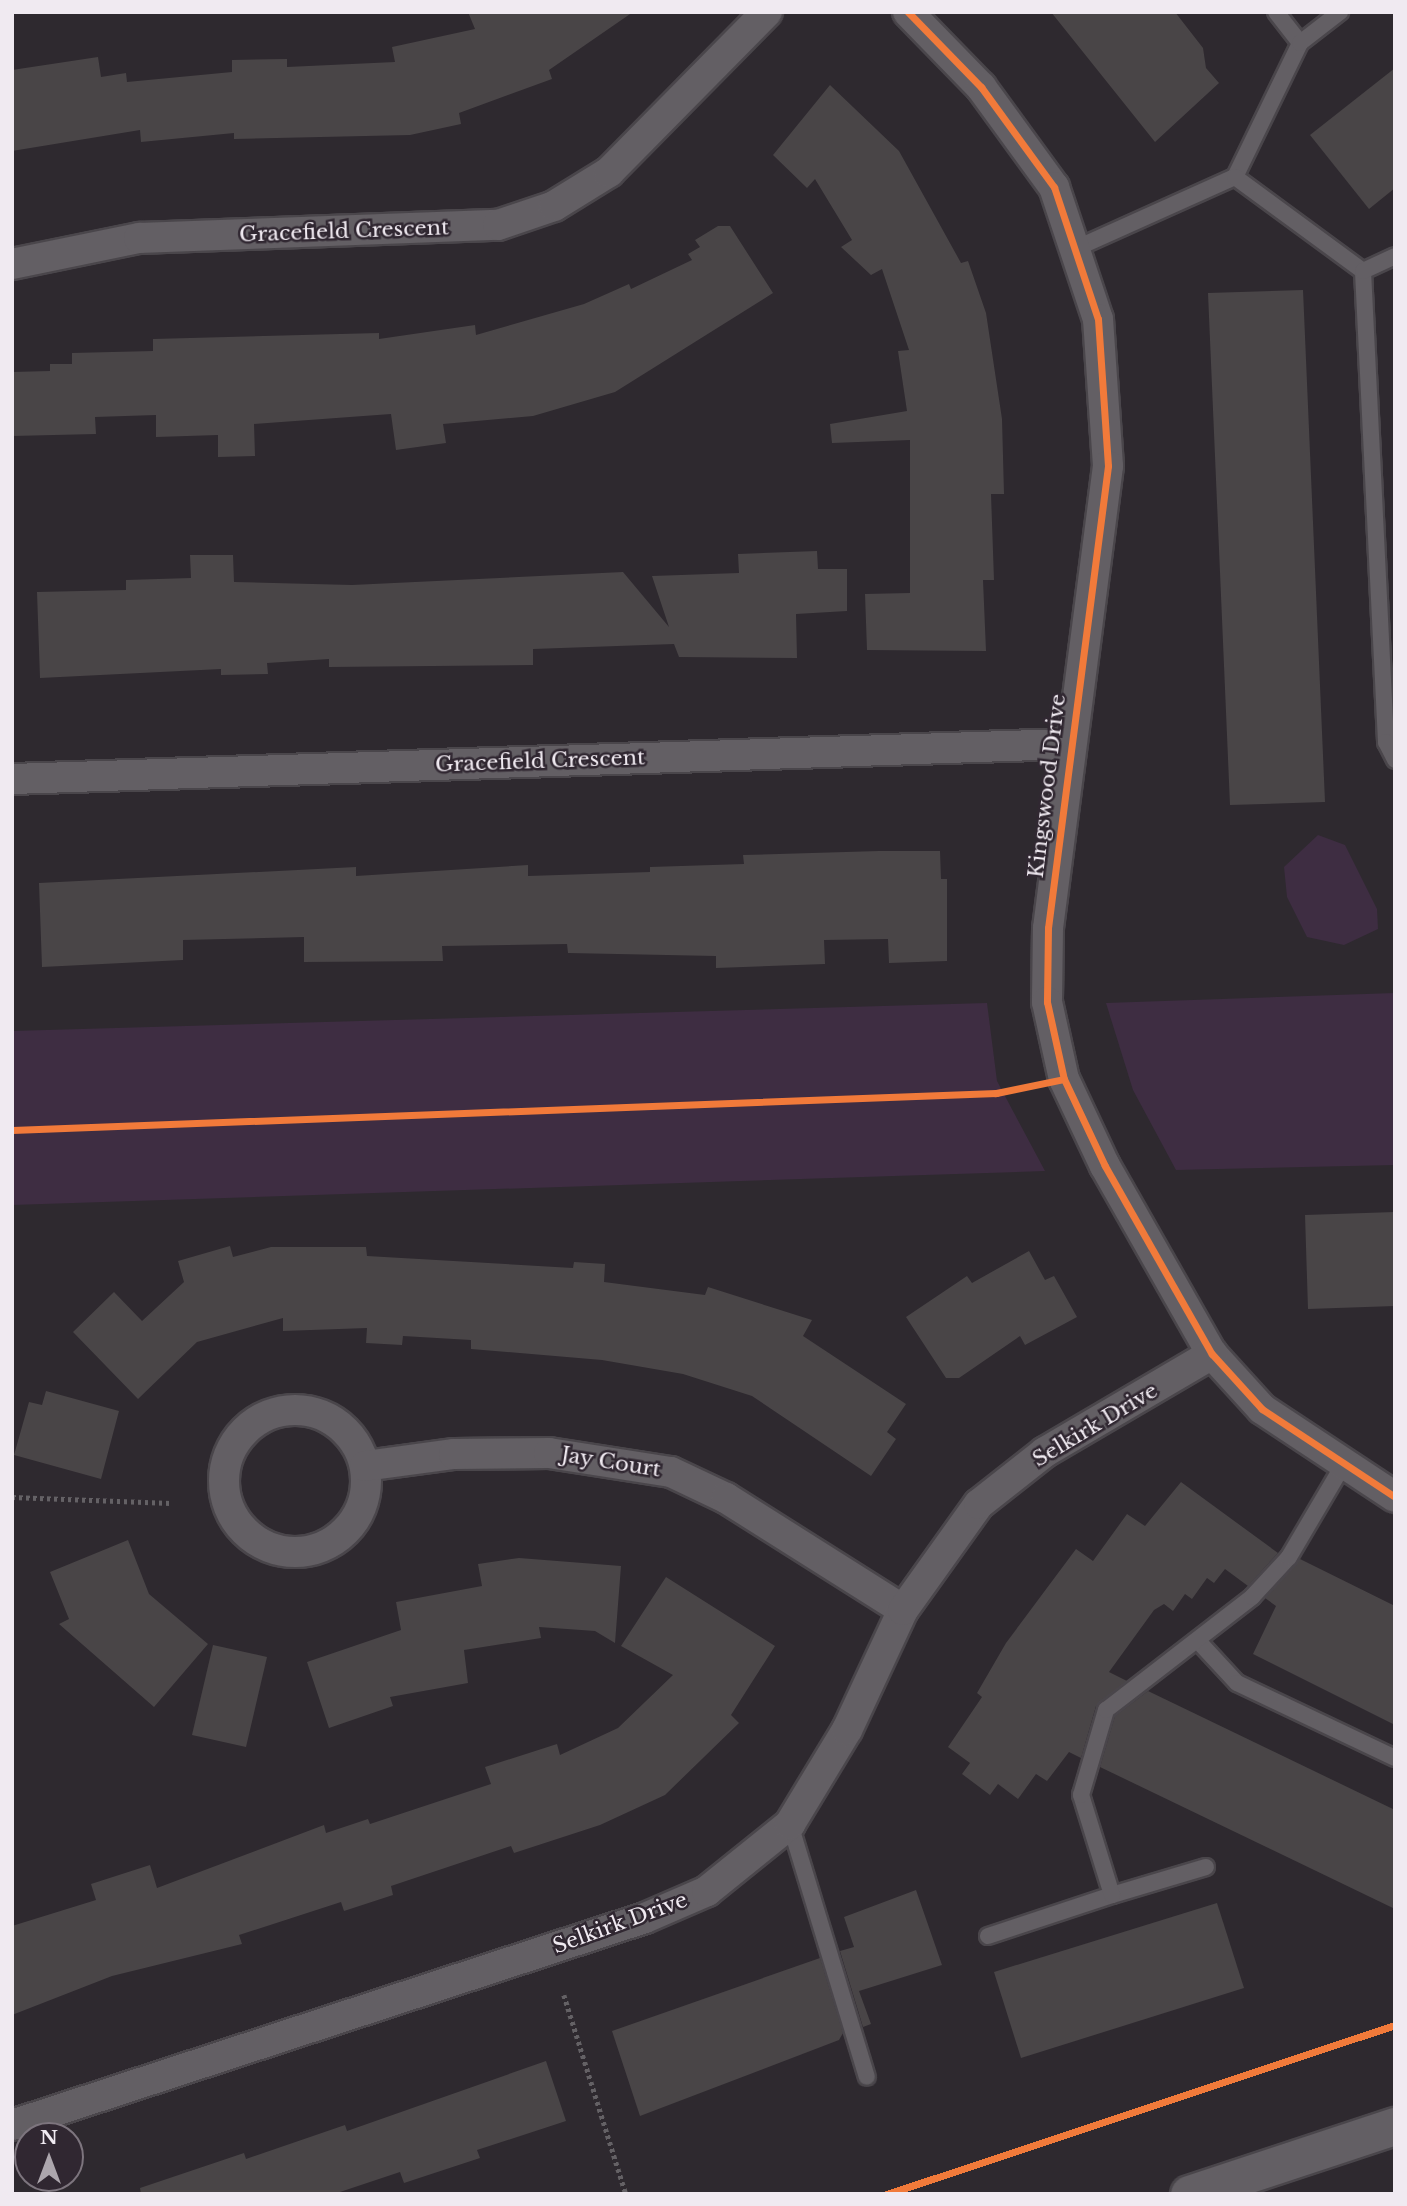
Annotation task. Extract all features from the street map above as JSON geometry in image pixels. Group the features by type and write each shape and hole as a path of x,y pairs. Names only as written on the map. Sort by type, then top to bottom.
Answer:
{"street":[{"name":"Gracefield Crescent","path":"12,264 139,238 498,225 554,206 609,172 767,12"},
{"name":"Kingswood Drive","path":"908,12 981,87 1054,187 1079,247 1098,319 1108,466 1067,744 1048,928 1053,1041 1063,1079 1104,1166 1212,1354 1262,1409 1342,1467 1395,1497"},
{"name":"Gracefield Crescent","path":"12,779 1067,744"},
{"name":"Selkirk Drive","path":"12,2125 645,1918 707,1891 790,1824 847,1730 903,1610 979,1504 1045,1451 1212,1354"},
{"path":"292,1409 324,1415 351,1436 365,1466 365,1496 353,1524 329,1544 299,1553 269,1548 243,1531 227,1505 223,1472 235,1441 260,1418 292,1409"},
{"name":"Jay Court","path":"365,1466 454,1454 549,1453 671,1472 726,1497 903,1610"},
{"path":"1189,2194 1395,2126"}],"lane":[{"path":"1276,12 1300,43"},
{"path":"1079,247 1235,177 1300,43 1340,12"},
{"path":"1235,177 1363,271"},
{"path":"1363,271 1395,256"},
{"path":"1363,271 1386,742 1395,760"},
{"path":"1112,1895 1081,1796 1106,1710 1199,1642 1290,1557 1342,1467"},
{"path":"1199,1642 1237,1683 1395,1758"},
{"path":"790,1824 867,2077"},
{"path":"988,1936 1206,1867"}],"path":[{"path":"12,1497 171,1503"},
{"path":"564,1995 626,2194"}],"shaded area":[{"path":"1318,835 1345,845 1377,909 1378,929 1344,945 1307,937 1287,897 1284,867"},
{"path":"1395,993 1395,1165 1176,1170 1133,1090 1106,1003"},
{"path":"987,1003 997,1081 1045,1171 12,1205 12,1031"}],"building":[{"path":"468,12 633,12 549,70 552,79 459,113 461,124 410,135 234,139 234,133 141,142 140,130 12,151 12,70 98,57 101,77 126,73 127,82 232,72 232,60 287,59 287,67 395,62 392,47 475,29"},
{"path":"1051,12 1175,12 1203,48 1206,68 1219,83 1155,142"},
{"path":"1395,68 1395,188 1369,209 1310,135"},
{"path":"830,85 899,151 961,263 968,261 986,313 1002,419 1004,494 991,494 994,580 983,580 986,651 867,650 865,594 910,593 910,440 832,443 830,424 907,411 898,351 909,350 882,269 871,275 841,247 852,240 815,179 807,188 773,155"},
{"path":"718,226 730,226 773,293 615,392 533,416 443,424 446,443 396,450 391,414 254,424 255,456 218,457 218,435 156,437 156,415 95,417 96,434 12,436 12,372 50,371 50,364 72,364 72,353 153,351 153,339 379,333 379,339 475,325 476,335 584,304 629,284 631,289 692,260 688,254 700,247 695,240"},
{"path":"1303,290 1325,802 1230,805 1208,293"},
{"path":"817,551 818,569 847,569 847,611 796,614 797,658 679,657 674,644 533,649 533,665 329,667 329,659 267,663 268,674 221,675 221,669 40,678 37,592 126,590 126,580 191,578 190,555 233,555 234,582 352,585 623,572 669,627 652,576 739,573 738,554"},
{"path":"940,851 941,879 947,879 947,961 889,963 888,939 824,940 825,964 716,968 716,956 568,953 567,944 442,946 443,961 304,962 304,937 183,940 183,960 42,967 39,883 356,867 356,876 528,865 528,876 650,872 650,867 744,864 743,855"},
{"path":"1395,1212 1395,1306 1308,1309 1305,1215"},
{"path":"230,1246 233,1257 271,1247 366,1247 367,1256 573,1268 574,1262 605,1264 604,1282 705,1295 708,1287 812,1320 803,1336 906,1404 887,1432 896,1439 871,1476 752,1396 683,1374 602,1360 471,1349 471,1340 403,1336 402,1345 366,1343 367,1328 283,1331 283,1318 197,1342 138,1399 73,1332 114,1292 142,1321 184,1282 178,1261"},
{"path":"1029,1251 1045,1280 1054,1276 1077,1317 1025,1345 1020,1336 959,1378 946,1378 906,1317 967,1276 972,1283"},
{"path":"46,1391 119,1411 101,1479 14,1455 29,1402 42,1405"},
{"path":"1181,1482 1278,1553 1248,1586 1225,1569 1214,1583 1207,1578 1192,1599 1185,1594 1173,1611 1164,1604 1154,1610 1109,1672 1127,1681 1096,1706 1081,1758 1069,1752 1047,1781 1036,1774 1018,1799 998,1784 990,1795 962,1774 970,1763 948,1747 982,1697 977,1693 1006,1643 1076,1549 1093,1561 1127,1514 1145,1526"},
{"path":"128,1540 149,1594 208,1644 154,1707 59,1624 69,1619 50,1572"},
{"path":"519,1558 621,1566 615,1643 595,1631 539,1627 541,1638 464,1650 468,1683 390,1697 393,1706 329,1728 307,1662 401,1630 396,1602 482,1586 478,1564"},
{"path":"1300,1559 1395,1606 1395,1725 1253,1654 1276,1606 1265,1598"},
{"path":"666,1577 775,1646 731,1715 739,1723 665,1795 600,1825 514,1853 511,1846 391,1886 393,1895 344,1911 341,1902 239,1935 242,1944 112,1976 12,2015 12,1926 96,1900 91,1884 150,1865 157,1888 324,1825 326,1833 368,1819 370,1824 491,1784 485,1767 557,1744 560,1755 618,1728 673,1675 621,1646"},
{"path":"213,1645 267,1657 246,1747 192,1735"},
{"path":"1148,1691 1395,1810 1395,1909 1100,1767 1115,1716"},
{"path":"916,1890 942,1965 859,1991 871,2024 863,2027 840,1951 854,1947 844,1917"},
{"path":"1217,1903 1244,1988 1021,2058 994,1972"},
{"path":"820,1958 843,2033 839,2040 640,2116 612,2031"},
{"path":"546,2061 566,2121 477,2150 480,2158 404,2183 400,2172 334,2194 141,2194 140,2188 244,2153 246,2159 345,2125 347,2131"}],"cycle path":[{"path":"908,12 981,87 1054,187 1098,319 1108,466 1048,928 1047,1002 1064,1079 1105,1166 1212,1354 1262,1409 1395,1497"},
{"path":"12,1130 996,1093 1064,1079"},
{"path":"887,2194 1395,2025"}]}
